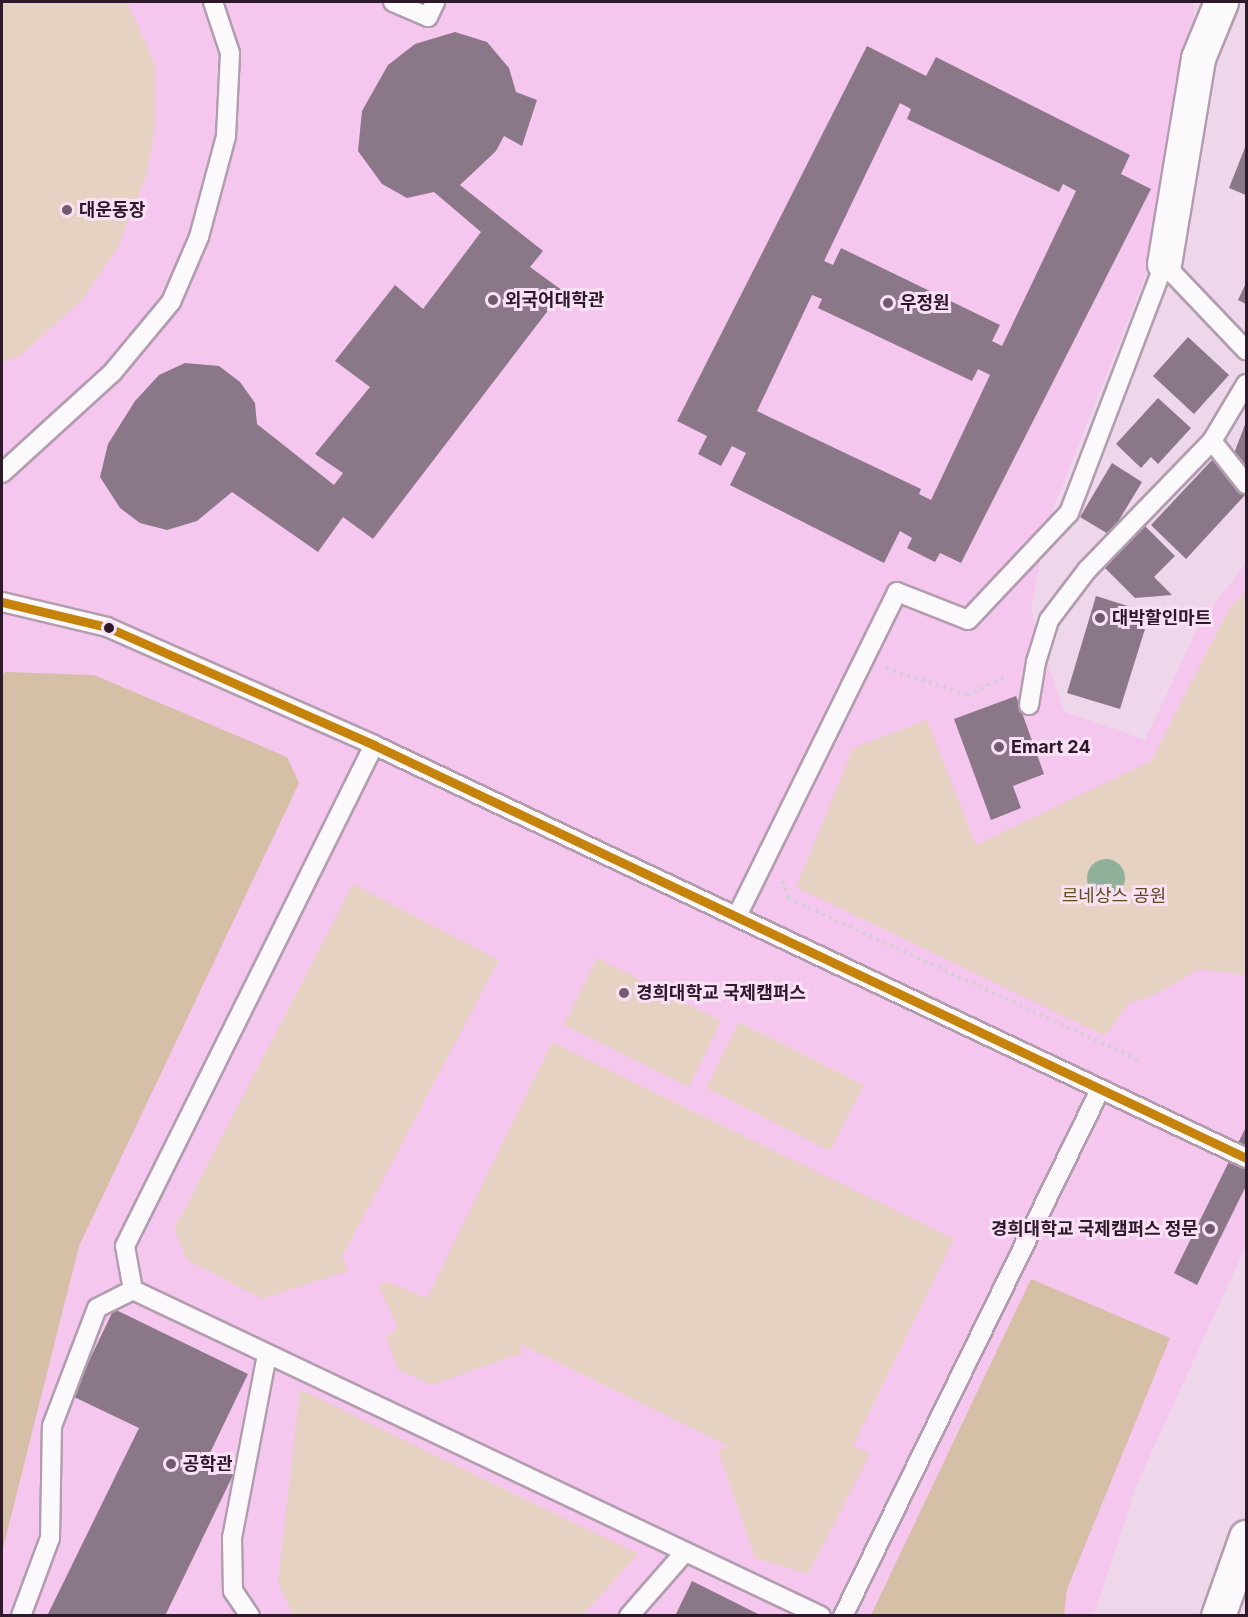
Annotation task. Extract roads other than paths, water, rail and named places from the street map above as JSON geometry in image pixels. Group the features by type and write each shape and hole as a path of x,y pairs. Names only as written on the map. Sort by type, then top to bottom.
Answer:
{"street":[{"path":"1164,264 1198,58 1221,2"},
{"path":"1218,1616 1246,1537"}],"lane":[{"path":"2,473 112,373 171,302 198,237 226,136 230,54 213,2"},
{"path":"393,2 428,17 435,2"},
{"path":"737,916 897,592 968,620 1069,513 1164,264 1246,350"},
{"path":"1029,705 1036,662 1049,620 1087,570 1212,441 1246,384"},
{"path":"1212,441 1246,484"},
{"path":"2,602 107,627 374,745 1246,1158"},
{"path":"133,1290 125,1246 374,745"},
{"path":"843,1616 1100,1090"},
{"path":"133,1290 821,1616"},
{"path":"21,1616 50,1538 52,1426 97,1308 133,1290"},
{"path":"250,1616 233,1591 232,1538 267,1355"},
{"path":"629,1616 685,1552"}],"place":[{"name":"대운동장","path":"67,210"},
{"name":"외국어대학관","path":"493,300"},
{"name":"우정원","path":"888,303"},
{"name":"대박할인마트","path":"1100,618"},
{"name":"Emart 24","path":"999,747"},
{"name":"경희대학교 국제캠퍼스","path":"624,993"},
{"name":"경희대학교 국제캠퍼스 정문","path":"1210,1229"},
{"name":"공학관","path":"171,1464"}],"park label":[{"name":"르네상스 공원","path":"1114,896"}]}
